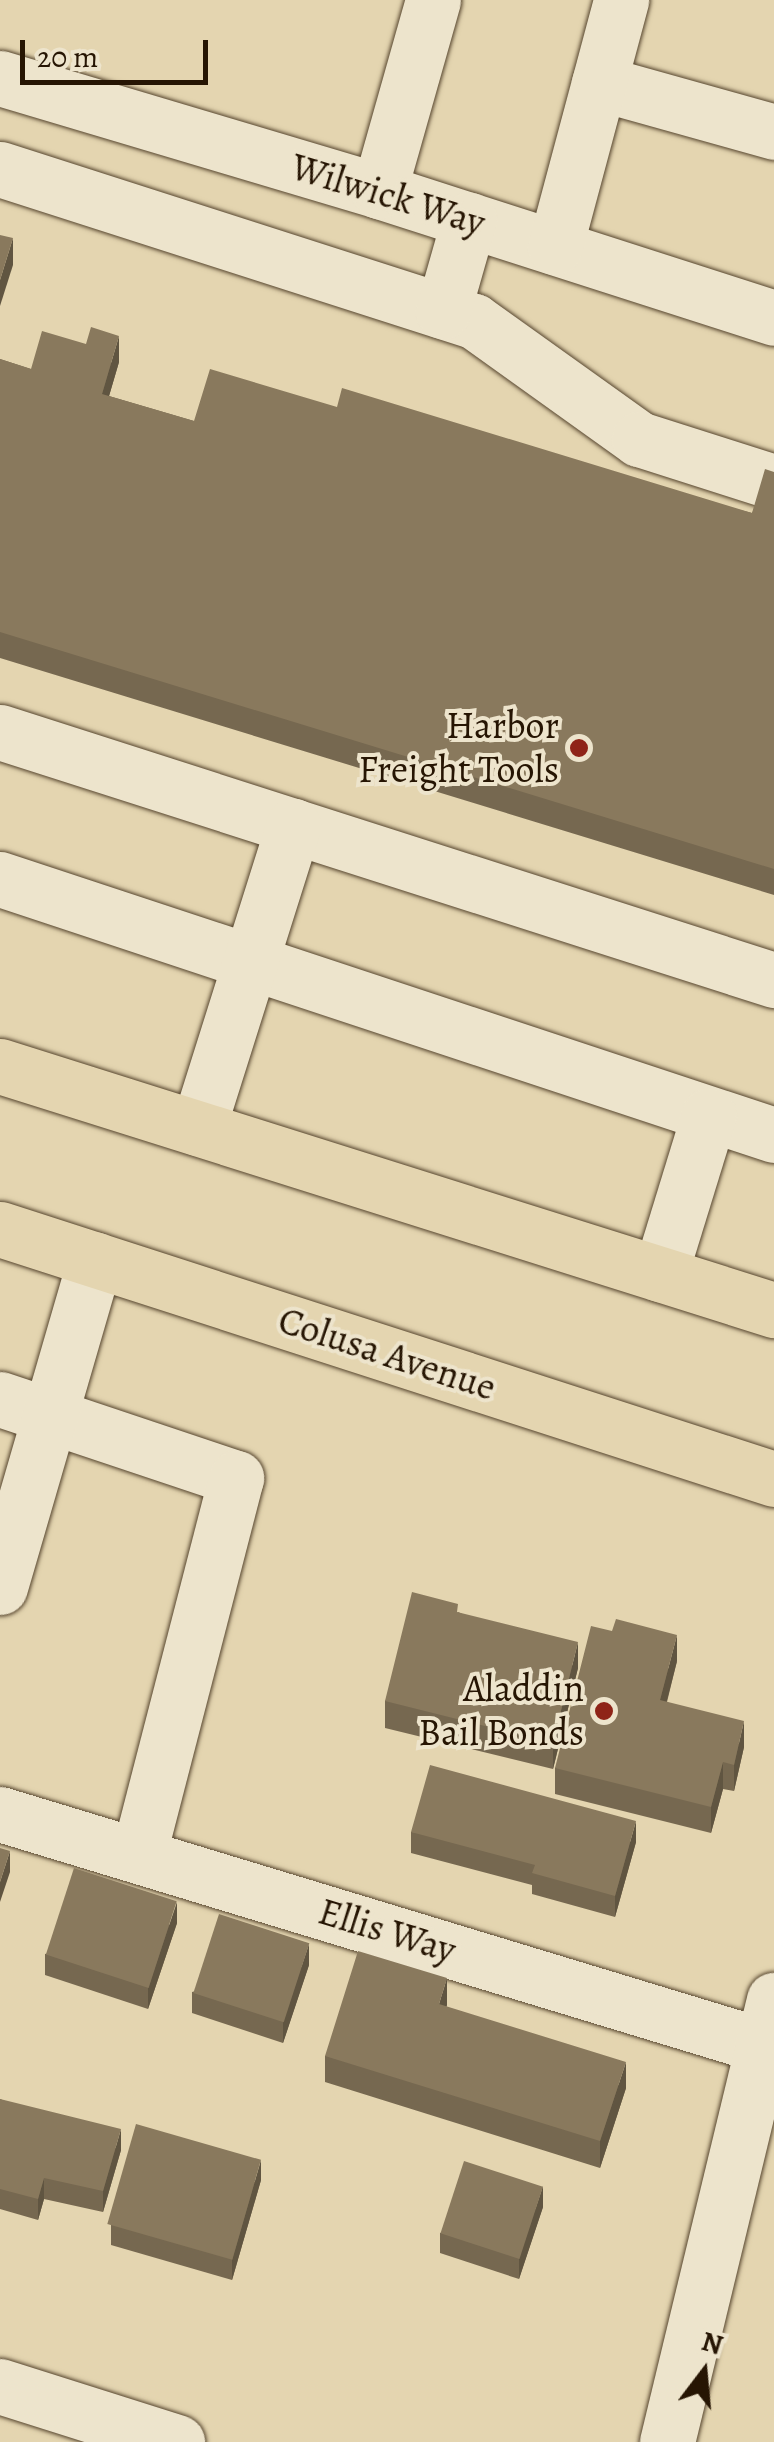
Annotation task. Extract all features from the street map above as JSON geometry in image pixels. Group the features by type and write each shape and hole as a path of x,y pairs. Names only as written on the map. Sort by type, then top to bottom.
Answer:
{"highway":[{"path":"0,1066 774,1310"},
{"name":"Colusa Avenue","path":"0,1229 774,1479"}],"street":[{"path":"379,191 434,0"},
{"path":"554,247 622,0"},
{"name":"Wilwick Way","path":"0,78 379,191 774,318"},
{"path":"599,83 774,132"},
{"path":"0,169 474,321 639,439 774,482"},
{"path":"443,311 469,220"},
{"path":"0,732 774,980"},
{"path":"198,1128 293,826"},
{"path":"0,879 774,1135"},
{"path":"660,1274 709,1115"},
{"path":"0,1586 25,1406 95,1260"},
{"path":"25,1406 236,1478 138,1856"},
{"name":"Ellis Way","path":"0,1814 770,2032"},
{"path":"667,2442 770,2032"},
{"path":"0,2386 177,2442"}],"building":[{"path":"0,235 13,238 0,280"},
{"path":"91,327 119,336 102,394 194,421 210,369 337,407 342,388 752,513 765,469 774,472 774,869 0,632 0,359 31,369 42,331 86,344"},
{"path":"412,1592 458,1604 457,1612 578,1642 553,1743 385,1701"},
{"path":"616,1619 677,1635 660,1700 744,1721 734,1765 723,1762 711,1807 555,1768 591,1626 612,1631"},
{"path":"430,1765 636,1821 615,1896 532,1873 535,1865 411,1832"},
{"path":"0,1848 10,1851 0,1882"},
{"path":"74,1868 177,1901 149,1988 46,1955"},
{"path":"219,1914 309,1943 284,2022 193,1993"},
{"path":"358,1951 447,1978 439,2004 626,2062 600,2141 325,2056"},
{"path":"0,2099 121,2129 103,2191 44,2178 38,2199 0,2189"},
{"path":"136,2124 261,2160 232,2260 107,2224"},
{"path":"464,2161 543,2187 519,2259 441,2233"}],"place":[{"name":"Harbor Freight Tools","path":"579,748"},
{"name":"Aladdin Bail Bonds","path":"604,1711"}]}
